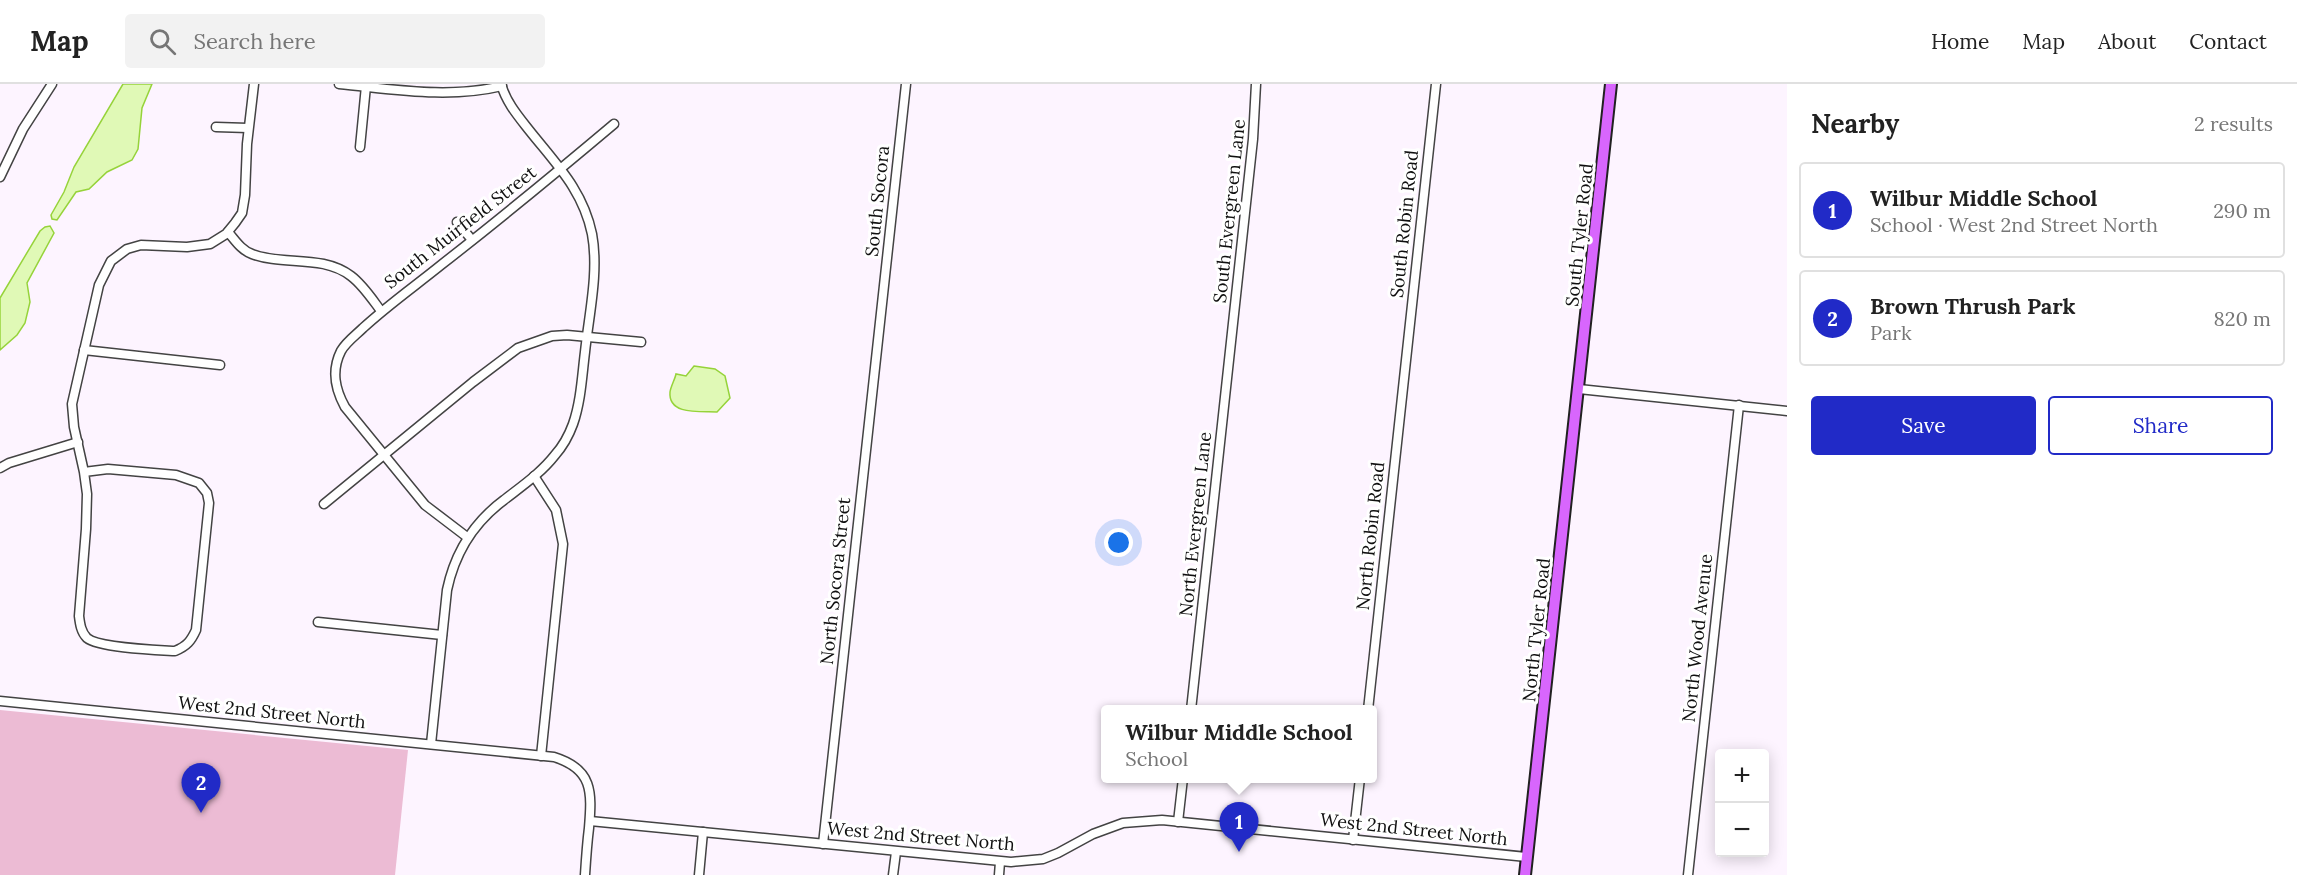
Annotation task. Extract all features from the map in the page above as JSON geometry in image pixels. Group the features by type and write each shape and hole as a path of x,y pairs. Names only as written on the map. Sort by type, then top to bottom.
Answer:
{"main road":[{"name":"South Tyler Road","path":"1579,389 1611,84"},
{"name":"North Tyler Road","path":"1525,875 1579,389"}],"street":[{"path":"0,177 23,129 52,84"},
{"path":"84,472 108,469 176,475 199,483 207,493 209,503 196,630 192,640 185,647 176,651 104,644 88,639 81,629 79,616 87,494 74,427 72,404 99,285 113,258 127,249 141,245 200,246 210,244 228,232 242,213 248,128 254,84"},
{"path":"339,84 449,93 471,93 502,85 510,106 578,192 588,217 592,237 594,263 579,402 574,423 556,455 483,518 467,537 452,570 447,590 431,744"},
{"name":"South Socora","path":"880,321 906,84"},
{"name":"South Evergreen Lane","path":"1231,342 1253,139 1256,84"},
{"name":"South Robin Road","path":"1405,367 1436,84"},
{"path":"360,147 366,86"},
{"name":"South Muirfield Street","path":"467,537 425,505 351,415 338,395 335,371 342,349 381,311 614,124"},
{"path":"216,127 248,128"},
{"path":"458,222 472,240"},
{"path":"228,232 240,247 251,254 320,263 351,275 381,311"},
{"name":"North Socora Street","path":"823,844 880,321"},
{"path":"324,504 518,348 552,336 567,335 641,342"},
{"name":"North Evergreen Lane","path":"1192,705 1231,342"},
{"path":"84,350 220,365"},
{"name":"North Robin Road","path":"1369,705 1405,367"},
{"path":"1579,389 1787,411"},
{"name":"North Wood Avenue","path":"1688,875 1739,405"},
{"path":"0,468 78,441"},
{"path":"534,476 556,510 563,544 541,756"},
{"path":"318,622 442,635"},
{"name":"West 2nd Street North","path":"0,701 431,744 567,761 584,776 591,794 585,875"},
{"path":"1178,822 1182,783"},
{"path":"1353,840 1359,783"},
{"name":"West 2nd Street North","path":"590,821 1000,862 1043,859 1058,854 1093,834 1122,823 1162,820 1527,857"},
{"path":"699,875 703,832"},
{"path":"893,875 896,852"},
{"path":"999,875 1000,862"}],"shaded area":[{"path":"123,84 152,84 142,108 138,149 132,160 107,172 89,189 76,192 57,220 52,219 51,215 74,167"},
{"path":"50,226 54,233 27,283 30,302 25,323 17,335 0,350 0,298 40,231"},
{"path":"694,366 715,369 725,376 730,398 717,412 687,411 674,405 671,400 670,392 676,374 686,376"},
{"path":"0,710 408,750 395,875 0,875"}],"place":[{"name":"Brown Thrush Park","path":"201,813"},
{"name":"Wilbur Middle School","path":"1239,852"}]}
